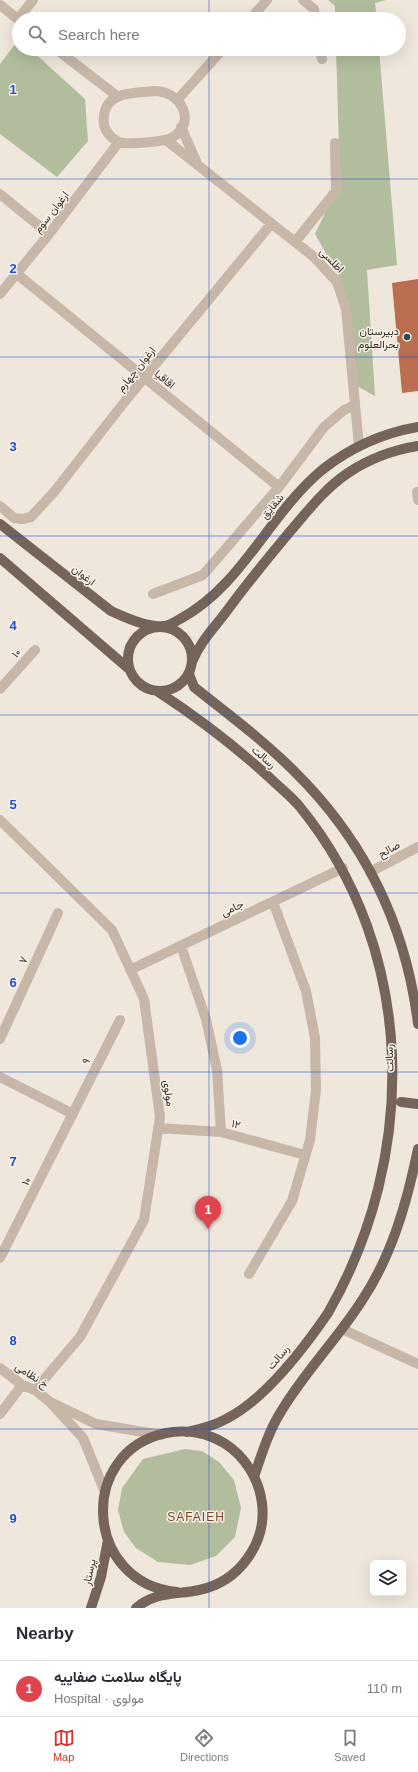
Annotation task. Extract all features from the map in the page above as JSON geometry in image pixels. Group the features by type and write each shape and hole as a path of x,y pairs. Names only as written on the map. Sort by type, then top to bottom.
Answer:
{"main road":[{"name":"شقایق","path":"163,626 194,612 212,596 233,575 301,490 321,471 359,446 401,430 418,427"},
{"path":"0,558 129,669 136,680 144,687 157,691 170,690 181,684 189,674 197,649 245,586 313,504 331,486 366,462 389,453 418,446"},
{"name":"ارغوان","path":"0,524 111,611 132,621 163,626"},
{"path":"129,669 128,656 132,643 139,634 150,628 163,626 175,630 185,638 191,649 192,662"},
{"name":"رسالت","path":"189,674 194,687 263,742 312,790 342,825 385,899 399,936 411,977 418,1024"},
{"name":"رسالت","path":"157,691 202,720 253,762 300,806 328,843 365,907 381,947 391,982 399,1022 402,1064 401,1102 391,1174 382,1203 358,1265 343,1291 321,1323 259,1396 228,1419 208,1427 187,1432"},
{"path":"401,1102 418,1104"},
{"path":"254,1477 266,1440 282,1410 362,1301 379,1271 403,1212 418,1149"},
{"path":"136,1608 141,1604 163,1595 201,1590 220,1583 236,1571 249,1556 257,1540 262,1520 261,1497 254,1477 244,1460 226,1444 208,1436 187,1432 160,1435 139,1444 124,1457 112,1474 105,1492 103,1520 108,1540 117,1558 133,1575 154,1587 177,1592"},
{"name":"پرستار","path":"91,1608 101,1577 108,1540"}],"street":[{"path":"24,12 34,0"},
{"path":"256,12 267,0"},
{"path":"303,0 314,9 314,12"},
{"path":"0,5 12,15"},
{"path":"65,56 117,96"},
{"path":"178,100 217,56"},
{"path":"321,56 322,60"},
{"path":"164,91 172,94 178,100 183,107 184,115 181,127 174,137 166,140 127,144 119,142 107,131 104,116 110,101 117,96 164,91"},
{"path":"181,127 198,167"},
{"name":"اطلسی","path":"166,140 198,167 314,257 338,282 346,309 359,446"},
{"name":"ارغوان سوم","path":"0,294 49,234 119,142"},
{"path":"295,242 336,191 335,143"},
{"path":"0,194 49,234"},
{"name":"ارغوان چهارم","path":"0,506 14,518 22,519 31,517 54,492 144,378 271,224"},
{"name":"اقاقیا","path":"17,274 279,487"},
{"path":"153,594 204,575 279,487 324,427 344,410 355,405"},
{"name":"۱۰","path":"0,689 35,650"},
{"name":"مولوی","path":"0,820 112,930 144,999 160,1117 144,1220 80,1337 35,1390"},
{"name":"صالح","path":"370,872 418,847"},
{"name":"جامی","path":"130,970 343,868"},
{"path":"249,1274 292,1201 310,1140 316,1090 315,1038 306,991 273,902"},
{"name":"۷","path":"0,1039 58,913"},
{"path":"181,946 206,1019 217,1070 221,1132"},
{"name":"۹","path":"73,1114 120,1020"},
{"path":"0,1077 73,1114"},
{"name":"۱۰","path":"0,1258 73,1114"},
{"name":"۱۲","path":"158,1128 221,1132 305,1155"},
{"path":"342,1329 418,1364"},
{"name":"خ نظامی","path":"0,1368 22,1385 35,1390 50,1402"},
{"path":"0,1414 22,1385"},
{"path":"50,1402 96,1424 160,1435"},
{"path":"50,1402 83,1438 105,1492"}],"green space":[{"path":"328,0 386,0 375,3 376,12 335,12 335,6"},
{"path":"12,48 12,56 38,56 85,99 88,141 57,177 0,134 0,64"},
{"path":"336,56 380,56 397,265 367,270 375,396 355,385 342,282 315,234 340,181"},
{"path":"185,1449 202,1451 219,1462 234,1480 241,1508 235,1537 216,1556 190,1565 158,1562 136,1548 124,1532 118,1510 122,1488 143,1459"}],"building":[{"name":"دبیرستان بحرالعلوم","path":"418,279 418,391 402,393 392,283"}],"place":[{"name":"دبیرستان بحرالعلوم","path":"407,337"},
{"name":"پایگاه سلامت صفاییه","path":"208,1229"}],"district":[{"name":"SAFAIEH","path":"196,1517"}]}
